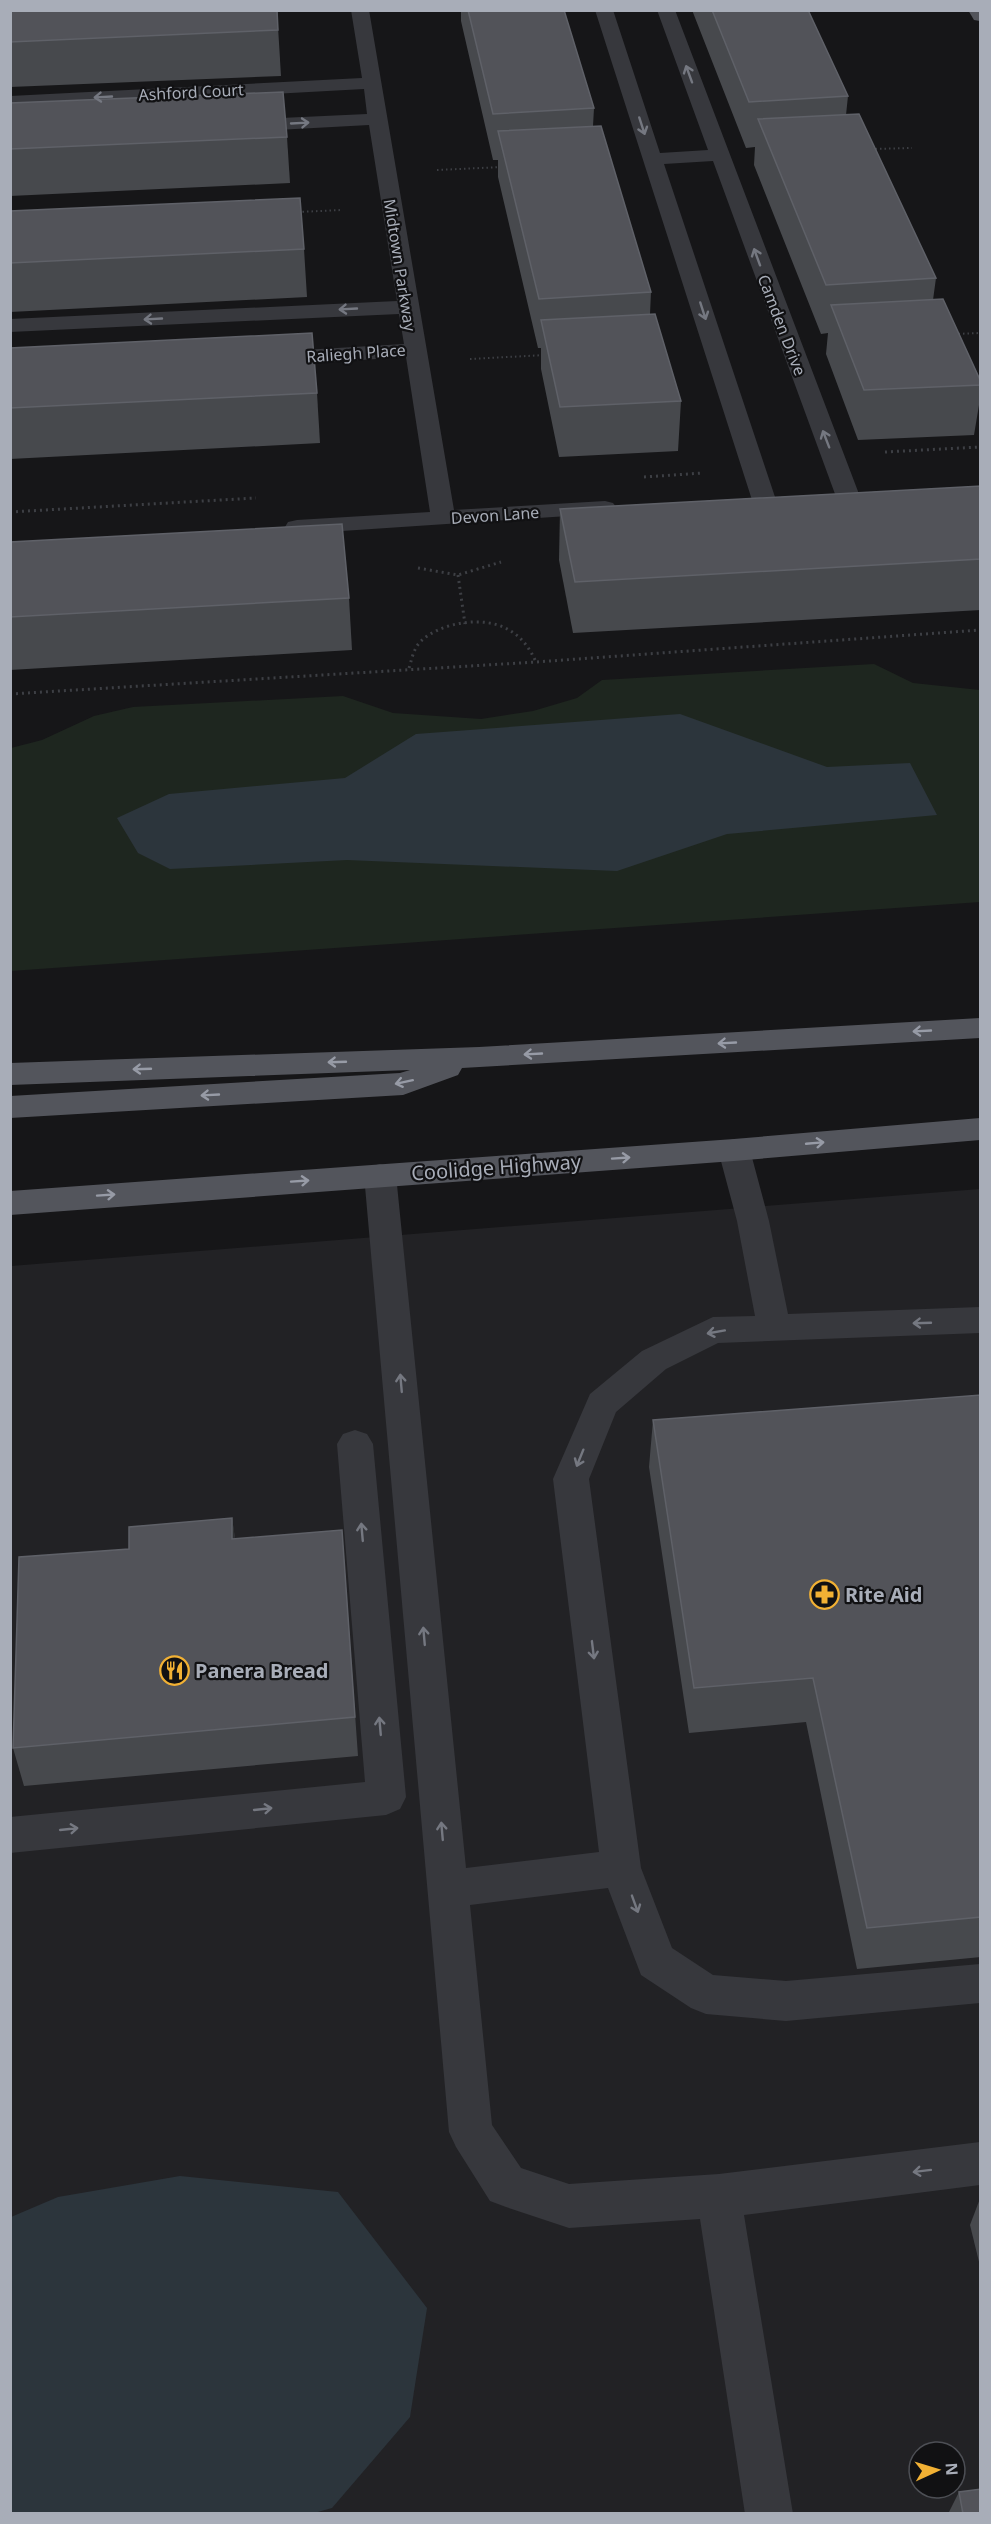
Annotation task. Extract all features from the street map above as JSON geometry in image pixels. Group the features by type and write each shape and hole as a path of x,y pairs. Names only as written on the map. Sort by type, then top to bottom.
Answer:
{"main road":[{"path":"977,10 981,16"},
{"path":"10,1074 479,1057 981,1028"},
{"path":"10,1107 403,1084 479,1057"},
{"name":"Coolidge Highway","path":"10,1203 734,1150 981,1129"}],"street":[{"name":"Midtown Parkway","path":"360,10 406,307 443,518"},
{"path":"604,10 764,500"},
{"name":"Camden Drive","path":"666,10 846,494"},
{"name":"Ashford Court","path":"10,102 372,83"},
{"name":"Ashford Court","path":"220,127 377,119"},
{"path":"652,159 719,155"},
{"path":"10,327 406,307"},
{"name":"Raliegh Place","path":"249,360 414,350"},
{"name":"Devon Lane","path":"269,528 623,507"},
{"path":"734,1150 753,1221 774,1329"},
{"path":"380,1175 471,2132 506,2185 569,2206 719,2196 981,2163"},
{"path":"981,1320 712,1330 654,1360 602,1404 572,1479 621,1868 656,1961 706,1994 786,2001 981,1984"},
{"path":"10,1835 386,1797 355,1444"},
{"path":"448,1889 621,1868"},
{"path":"719,2196 770,2514"}],"path":[{"path":"865,149 912,147"},
{"path":"431,170 511,166"},
{"path":"291,212 348,209"},
{"path":"946,335 981,333"},
{"path":"466,359 557,354"},
{"path":"875,452 981,447"},
{"path":"10,512 257,498"},
{"path":"458,575 465,624"},
{"path":"409,668 414,650 426,639 441,628 465,624 498,625 518,636 531,650 536,662"},
{"path":"10,694 536,662 981,630"}],"shaded area":[{"path":"874,664 913,683 980,690 980,902 11,971 11,748 42,740 94,716 133,707 343,696 393,713 481,719 533,711 577,698 602,680"},
{"path":"680,714 827,767 910,763 937,815 727,834 617,871 347,860 170,869 138,853 117,818 169,794 345,778 416,734"},
{"path":"980,1189 980,2513 11,2514 11,1266"},
{"path":"180,2176 338,2192 427,2308 410,2417 332,2508 314,2513 11,2513 11,2217 58,2197"}],"building":[{"path":"10,10 277,10 278,30 10,42"},
{"path":"468,10 564,10 594,108 493,114"},
{"path":"712,10 808,10 848,96 749,102"},
{"path":"283,92 287,137 10,149 10,103"},
{"path":"859,114 936,278 826,285 758,119"},
{"path":"601,126 651,292 539,299 498,131"},
{"path":"300,198 304,249 10,263 10,211"},
{"path":"943,299 981,385 864,390 831,305"},
{"path":"655,314 681,401 560,407 541,320"},
{"path":"312,333 317,393 10,408 10,348"},
{"path":"981,486 981,559 575,582 560,509"},
{"path":"342,524 349,598 10,617 10,542"},
{"name":"Rite Aid","path":"981,1395 981,1917 867,1928 813,1678 694,1688 653,1420"},
{"path":"232,1518 232,1539 342,1530 355,1717 13,1748 19,1557 129,1549 129,1527"},
{"path":"981,2489 981,2514 963,2514 960,2500 967,2500 967,2491"}],"place":[{"name":"Rite Aid","path":"824,1594"},
{"name":"Panera Bread","path":"174,1670"}]}
